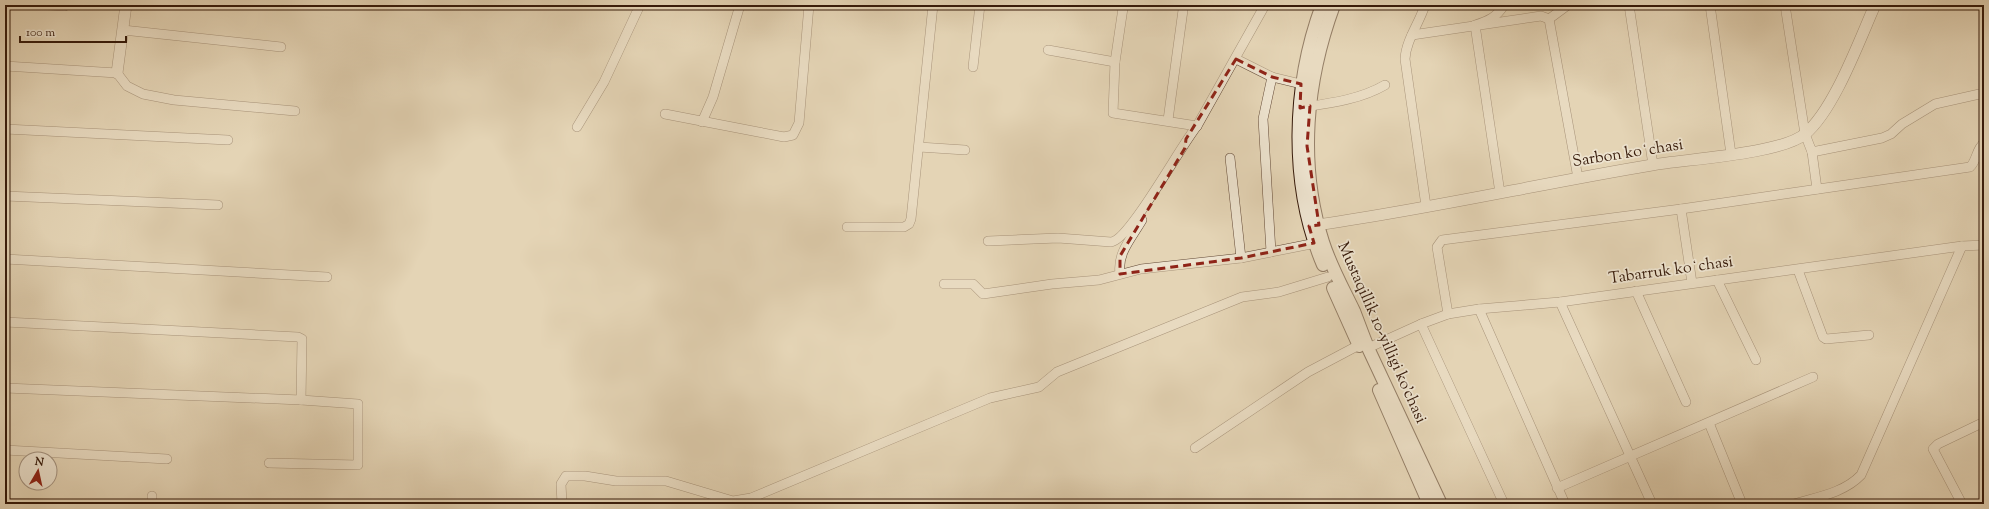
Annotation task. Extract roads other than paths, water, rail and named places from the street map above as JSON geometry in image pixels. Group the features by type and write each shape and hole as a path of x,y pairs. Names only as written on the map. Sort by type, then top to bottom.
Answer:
{"main road":[{"name":"Mustaqillik 10-yilligi ko'chasi","path":"1305,107 1301,84 1307,53 1322,5"},
{"name":"Mustaqillik 10-yilligi ko'chasi","path":"1334,5 1324,32 1298,138 1299,164 1328,277 1441,504"},
{"name":"Mustaqillik 10-yilligi ko'chasi","path":"1318,242 1353,310 1364,347 1429,504"}],"street":[{"path":"48,5 65,6"},
{"path":"126,5 117,73 127,86 143,94 174,100 295,111"},
{"path":"577,127 604,82 640,5"},
{"path":"702,122 713,97 740,5"},
{"path":"665,114 784,137 793,135 799,123 809,5"},
{"path":"847,227 904,227 909,224 911,219 933,5"},
{"path":"973,67 980,5"},
{"path":"988,241 1058,238 1115,242 1134,222 1186,140 1197,126 1265,5"},
{"path":"1424,5 1420,19 1406,50 1405,60 1426,206"},
{"path":"1475,25 1486,22 1499,14 1504,5"},
{"path":"1549,19 1568,5"},
{"path":"1629,5 1653,165"},
{"path":"1710,5 1731,154"},
{"path":"1785,5 1805,134 1812,152 1817,189"},
{"name":"Sarbon koʻchasi","path":"1314,226 1653,165 1780,146 1796,141 1805,134 1827,108 1875,5"},
{"path":"1124,8 1115,62 1112,92 1113,113 1168,120 1197,126"},
{"path":"1168,120 1183,10"},
{"path":"1412,35 1541,16 1549,19"},
{"path":"1549,19 1578,178"},
{"path":"1475,25 1500,193"},
{"path":"123,30 281,46"},
{"path":"1048,50 1115,62"},
{"path":"1236,59 1272,77 1301,84"},
{"path":"5,66 117,73"},
{"path":"1271,252 1263,119 1272,77"},
{"path":"1305,107 1339,102 1372,92 1385,85"},
{"path":"1812,152 1882,138 1891,134 1902,124 1935,104 1984,93"},
{"path":"5,129 228,140"},
{"path":"1120,274 1118,263 1120,256 1185,148 1187,144 1186,140"},
{"path":"1448,314 1438,247 1442,240 1682,209 1970,167 1973,164 1978,149 1984,143"},
{"path":"919,147 965,150"},
{"path":"1230,158 1241,258"},
{"path":"5,196 218,205"},
{"path":"1682,209 1692,283"},
{"path":"944,284 973,284 983,294 1052,284 1099,280 1140,269 1241,258 1318,242"},
{"name":"Tabarruk koʻchasi","path":"1195,448 1308,372 1364,347 1448,314 1479,309 1560,302 1962,246 1984,245"},
{"path":"1794,504 1839,490 1855,482 1861,475 1962,246"},
{"path":"5,259 327,276"},
{"path":"1798,270 1823,337 1826,339 1869,335"},
{"path":"562,504 561,484 566,476 585,476 616,481 666,481 733,501 751,498 990,398 1039,387 1058,372 1242,297 1279,292 1328,277"},
{"path":"1717,280 1756,360"},
{"path":"1636,291 1686,402"},
{"path":"1560,302 1652,504"},
{"path":"1479,309 1565,504"},
{"path":"5,322 298,337 302,339 303,348 301,400"},
{"path":"1421,324 1504,504"},
{"path":"1558,488 1813,377"},
{"path":"5,388 301,400 358,404 358,465 269,463"},
{"path":"1962,504 1933,449 1938,444 1984,422"},
{"path":"1709,423 1742,504"},
{"path":"5,450 167,459"},
{"path":"5,503 51,504"}]}
